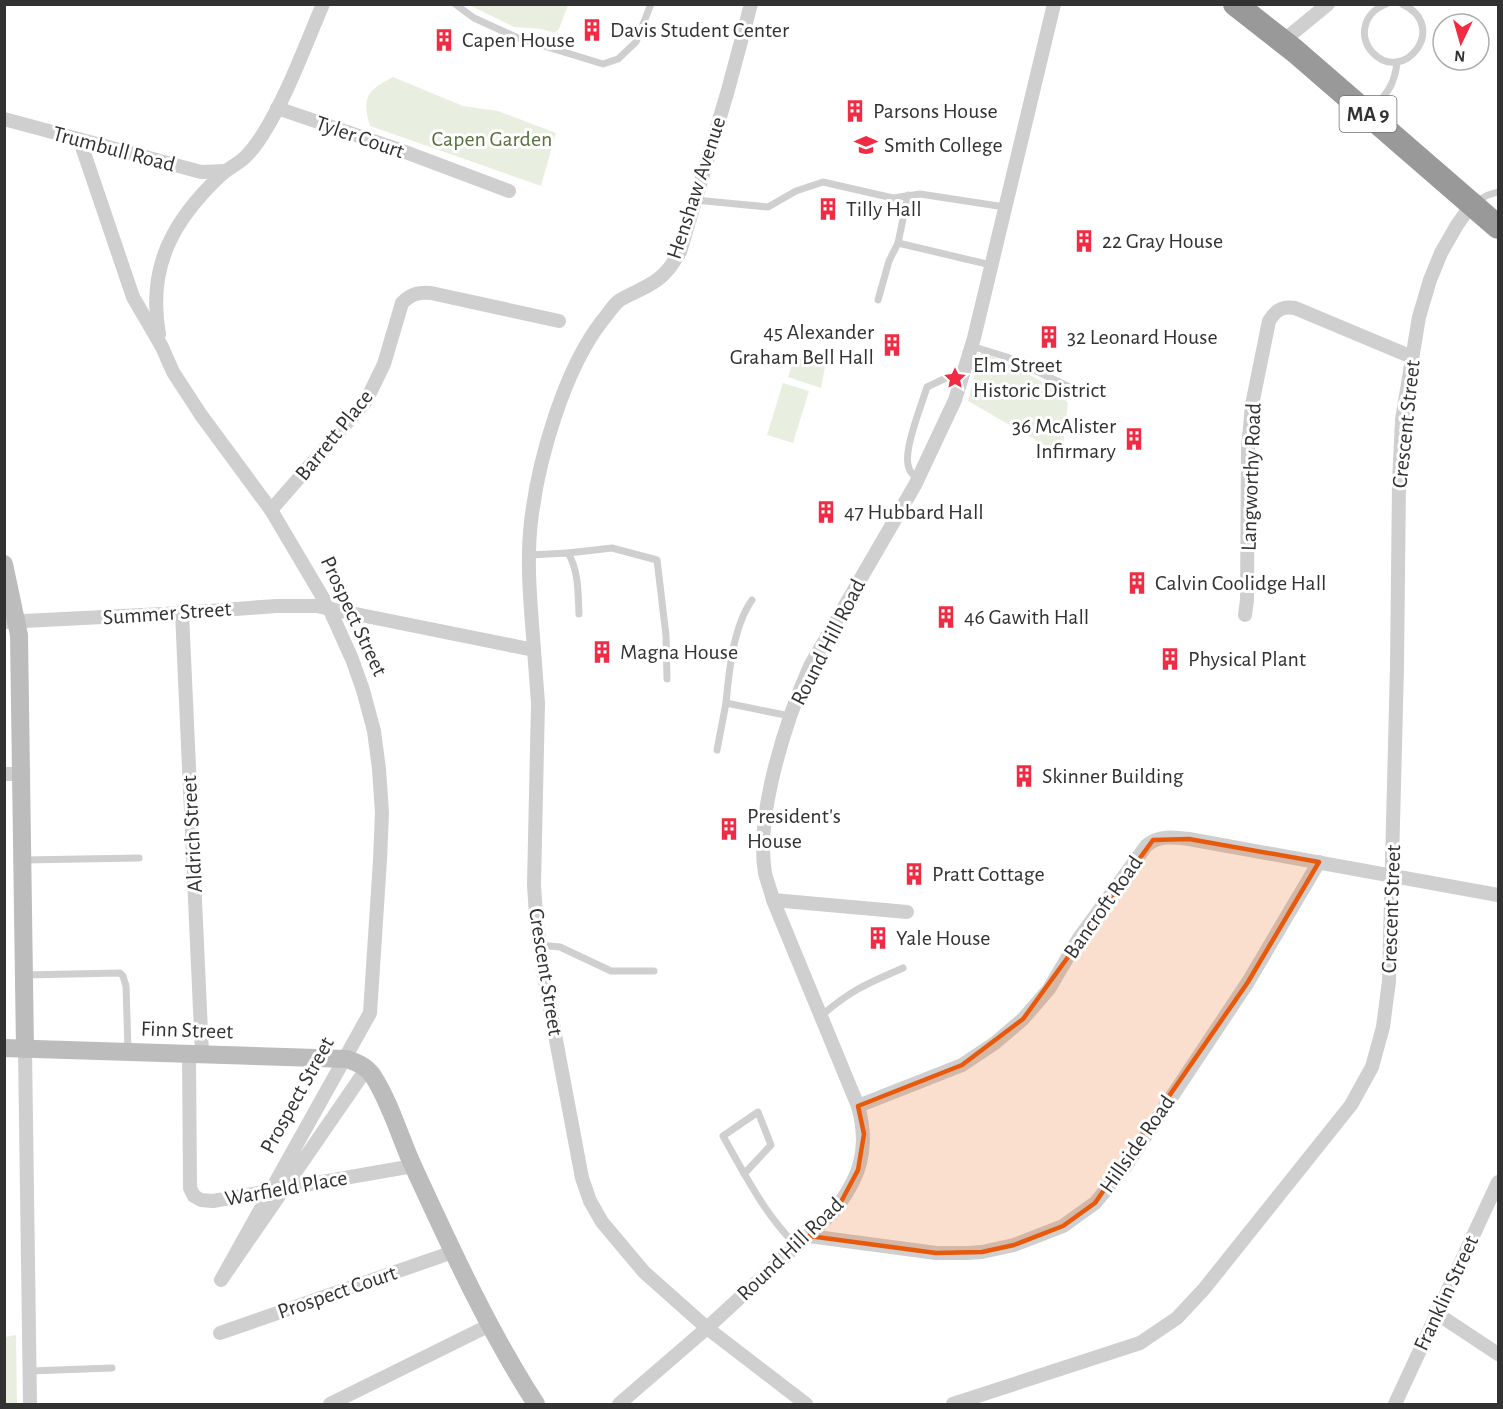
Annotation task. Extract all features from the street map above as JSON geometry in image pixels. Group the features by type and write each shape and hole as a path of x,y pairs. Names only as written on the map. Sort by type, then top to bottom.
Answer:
{"highway":[{"name":"MA 9","path":"1235,4 1370,114 1498,227"}],"main road":[{"path":"4,564 11,622 21,672 13,774 24,860 25,1049"},
{"name":"Finn Street","path":"4,1048 347,1059 367,1068"},
{"path":"367,1068 379,1087 453,1252 514,1370 536,1404"}],"street":[{"name":"Prospect Street","path":"162,347 156,322 155,295 162,258 173,233 204,190 244,158 262,135 277,108 323,4"},
{"name":"Henshaw Avenue","path":"534,650 531,522 541,469 562,394 583,350 600,323 618,301 657,281 669,269 680,252 751,4"},
{"name":"Round Hill Road","path":"619,1404 808,1236 842,1200 858,1170 863,1152 864,1134 858,1106 773,900 765,875 765,827 776,767 790,716 815,656 919,484 955,400 971,346 1054,4"},
{"path":"1283,41 1328,4"},
{"name":"Tyler Court","path":"277,108 400,150 509,191"},
{"name":"Trumbull Road","path":"4,119 201,172 225,171"},
{"name":"Prospect Street","path":"80,141 134,297 182,387 272,510 329,608 352,658 363,690 374,731 380,769 382,813 370,1013 221,1280 367,1068"},
{"name":"Crescent Street","path":"954,1404 1140,1343 1177,1317 1204,1289 1351,1105 1372,1067 1383,1027 1389,981 1402,420 1419,317 1430,280 1451,234 1472,204"},
{"name":"Barrett Place","path":"272,510 366,401 384,364 402,303 408,297 414,294 431,293 559,321"},
{"name":"Langworthy Road","path":"1245,615 1248,449 1252,405 1269,321 1275,311 1285,307 1295,308 1412,357"},
{"name":"Summer Street","path":"11,622 276,606 329,608"},
{"path":"329,608 534,650"},
{"name":"Aldrich Street","path":"182,613 195,1054"},
{"name":"Crescent Street","path":"534,650 538,725 534,896 539,945 582,1178 593,1206 609,1232 635,1262 707,1328 806,1404"},
{"name":"Bancroft Road","path":"858,1106 962,1065 995,1043 1023,1019 1044,995 1079,938 1146,846 1153,840 1174,837 1189,839 1393,874 1498,895"},
{"name":"Hillside Road","path":"808,1236 936,1253 967,1253 1014,1245 1071,1221 1095,1203 1125,1167 1248,982 1319,862"},
{"path":"773,900 907,912"},
{"path":"25,1049 30,1404"},
{"name":"Warfield Place","path":"195,1054 190,1188 194,1196 201,1200 213,1201 413,1166"},
{"name":"Franklin Street","path":"1395,1404 1498,1182"},
{"name":"Prospect Court","path":"220,1333 453,1252"},
{"path":"1436,1313 1498,1354"},
{"path":"330,1404 490,1325"}],"lane":[{"path":"455,4 474,18 518,38 603,64 618,59 636,42 651,4"},
{"path":"1386,4 1374,10 1369,17 1365,35 1372,52 1379,58 1397,62 1415,53 1421,45 1423,35 1418,15 1411,8 1402,4"},
{"path":"1370,114 1391,89 1396,76 1397,62"},
{"path":"695,200 768,207 796,191 823,182 893,198 920,194 1005,207"},
{"path":"1472,204 1498,192"},
{"path":"878,300 889,261 898,243 908,195"},
{"path":"898,243 991,265"},
{"path":"971,346 1007,357 1078,391"},
{"path":"919,484 908,467 907,458 927,387 946,378 962,378"},
{"path":"530,555 612,548 657,560 666,635 668,679"},
{"path":"568,553 573,560 577,581 579,614"},
{"path":"717,750 726,703 729,671 743,612 752,600"},
{"path":"726,703 790,716"},
{"path":"24,860 139,858"},
{"path":"539,945 560,947 611,971 654,971"},
{"path":"821,1016 844,996 862,985 903,968"},
{"path":"24,975 120,974 123,976 126,986 129,1052"},
{"path":"744,1174 771,1145 758,1112 723,1136 744,1174 780,1230 797,1246"},
{"path":"30,1371 112,1368"}],"highlighted area":[{"path":"1189,839 1319,862 1248,982 1095,1203 1063,1226 1014,1245 982,1252 936,1253 809,1236 842,1200 858,1170 864,1134 858,1106 962,1065 1023,1019 1153,840"}],"green space":[{"path":"469,5 568,5 559,29 555,33 541,29 514,27"},
{"name":"Capen Garden","path":"393,77 463,106 498,111 556,133 541,186 370,126 366,108 369,96 378,86"},
{"path":"981,350 1053,387 1068,403 1062,455 968,401"},
{"path":"794,357 825,367 821,388 788,377"},
{"path":"783,383 809,391 793,443 767,435"},
{"path":"16,1335 17,1404 5,1404 5,1337"}],"place":[{"name":"Davis Student Center","path":"592,30"},
{"name":"Capen House","path":"444,40"},
{"name":"Parsons House","path":"855,111"},
{"name":"Smith College","path":"866,145"},
{"name":"Tilly Hall","path":"828,209"},
{"name":"22 Gray House","path":"1084,241"},
{"name":"32 Leonard House","path":"1049,337"},
{"name":"45 Alexander Graham Bell Hall","path":"892,345"},
{"name":"Elm Street Historic District","path":"955,378"},
{"name":"36 McAlister Infirmary","path":"1134,439"},
{"name":"47 Hubbard Hall","path":"826,512"},
{"name":"Calvin Coolidge Hall","path":"1137,583"},
{"name":"46 Gawith Hall","path":"946,617"},
{"name":"Magna House","path":"602,652"},
{"name":"Physical Plant","path":"1170,659"},
{"name":"Skinner Building","path":"1024,776"},
{"name":"President's House","path":"729,829"},
{"name":"Pratt Cottage","path":"914,874"},
{"name":"Yale House","path":"878,938"}]}
